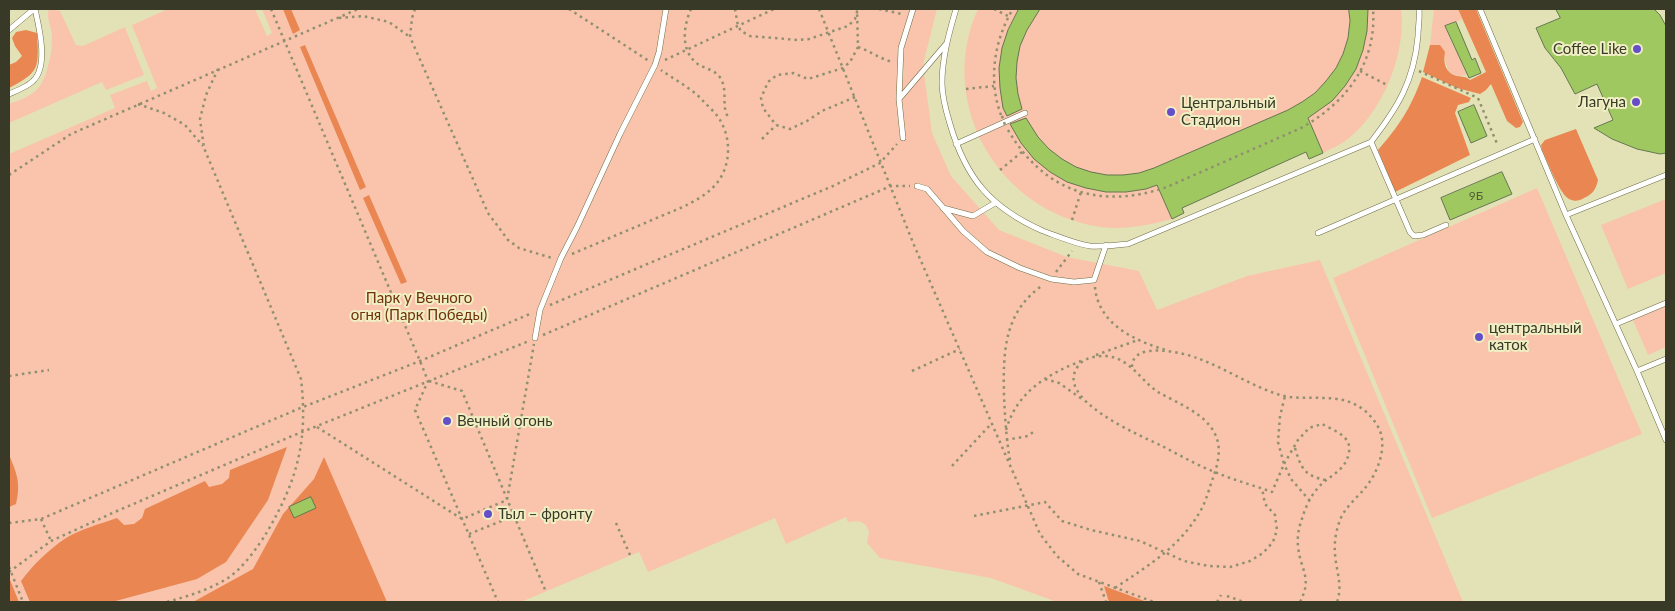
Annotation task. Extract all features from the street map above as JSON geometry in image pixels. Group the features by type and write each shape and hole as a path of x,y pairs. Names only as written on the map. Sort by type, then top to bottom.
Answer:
{"lane":[{"path":"9,30 35,9 42,39 42,57 38,72 34,81 9,94"},
{"path":"535,338 540,310 561,258 655,65 666,9"},
{"path":"903,138 899,100 901,48 913,9"},
{"path":"956,9 946,44 942,84 956,144 975,180 995,203 1024,222 1054,235 1090,246 1128,244 1371,142 1392,114 1404,92 1413,68 1419,9"},
{"path":"1480,9 1566,215 1637,371 1666,440"},
{"path":"899,100 946,44"},
{"path":"956,144 1025,113"},
{"path":"1318,233 1534,139"},
{"path":"1371,142 1410,232 1414,236 1423,235 1446,225"},
{"path":"1566,215 1666,176"},
{"path":"917,186 927,189 963,231 987,252 1020,268 1051,279 1074,282 1094,280 1106,245"},
{"path":"943,208 973,216 995,203"},
{"path":"1616,324 1666,303"},
{"path":"1637,371 1666,359"}],"path":[{"path":"270,9 428,381 415,410 498,602"},
{"path":"9,176 71,134 358,9"},
{"path":"415,9 410,37 488,213 498,229 519,248 552,258 561,258 582,251 685,206 701,197 716,184 724,171 728,156 727,139 722,122 704,101 655,65 569,9"},
{"path":"692,9 688,15 684,35 685,44 687,50 698,64 719,75 724,85 724,108 728,117"},
{"path":"735,9 738,26 741,31 750,36 798,40 809,39 848,26 855,19 857,10"},
{"path":"655,65 774,9"},
{"path":"819,9 914,245 1040,534 1057,556 1078,574 1154,602"},
{"path":"857,10 862,9"},
{"path":"879,9 911,16"},
{"path":"994,9 1008,16"},
{"path":"1013,9 1008,16 997,46 994,67 994,86 1006,128 1022,152 1047,175 1065,186 1081,192 1105,197 1147,194 1301,128 1319,118 1345,94 1360,71 1368,52 1373,31 1373,9"},
{"path":"854,97 822,110 807,121 790,129 776,125 763,108 761,98 768,82 777,75 793,73 808,79 843,68 850,62 858,47 857,10"},
{"path":"337,18 364,16 389,22 410,37"},
{"path":"858,47 870,51 884,60 900,65"},
{"path":"1413,68 1478,98 1501,153"},
{"path":"167,602 200,592 229,577 256,549 281,508 296,471 303,433 304,406 301,379 204,148 200,119 206,95 218,69"},
{"path":"1360,71 1387,85"},
{"path":"966,89 994,86"},
{"path":"138,104 164,113 185,125 204,148"},
{"path":"762,139 776,125"},
{"path":"9,523 41,519 304,406 420,361 833,186 880,163 903,138"},
{"path":"1000,170 1022,152"},
{"path":"10,572 51,541 317,426 535,338 891,186 917,186"},
{"path":"1072,220 1081,192"},
{"path":"1011,467 1005,434 1003,365 1005,343 1015,317 1030,294 1051,279 1078,242"},
{"path":"1094,280 1097,300 1106,315 1122,332 1138,340 1170,351 1197,357 1244,380 1285,396 1300,399 1342,400 1358,405 1372,417 1380,432 1382,449 1378,467 1367,486 1349,505 1340,519 1335,537 1335,554 1339,577 1339,597 1337,602"},
{"path":"507,500 535,338"},
{"path":"1005,434 1010,416 1020,400 1044,379 1083,360 1138,340"},
{"path":"912,371 960,349"},
{"path":"1132,367 1132,361 1135,356 1144,352 1170,351"},
{"path":"1087,402 1078,392 1073,382 1076,368 1083,360 1098,356 1115,358 1132,367 1146,383 1192,410 1207,423 1215,434 1219,453 1215,472 1202,509 1184,536 1155,562 1115,588"},
{"path":"9,376 49,370"},
{"path":"1044,379 1059,383 1109,420 1215,472 1272,492 1284,464 1298,440 1309,428 1322,424 1341,434 1348,441 1350,452 1344,467 1317,488 1303,514 1298,531 1298,548 1306,586 1300,602"},
{"path":"428,381 462,392 546,592"},
{"path":"1285,396 1280,416 1278,442 1284,464 1291,479 1310,501"},
{"path":"952,466 992,423"},
{"path":"317,426 462,519"},
{"path":"1006,440 1028,436 1036,430"},
{"path":"1295,446 1305,472 1315,478 1328,480"},
{"path":"974,516 1045,502 1062,521 1091,530 1140,541 1184,561 1209,566 1230,567 1250,561 1263,553 1273,542 1277,530 1275,515 1265,504 1262,488"},
{"path":"462,519 507,500"},
{"path":"469,534 514,516"},
{"path":"41,519 51,541"},
{"path":"616,523 630,556"},
{"path":"9,567 24,602"},
{"path":"1099,582 1106,602"},
{"path":"1217,602 1221,595"},
{"path":"1227,596 1244,602"}],"green space":[{"path":"49,9 60,11 76,45 83,46 125,27 144,75 106,90 102,82 9,123 9,104 35,91 46,74 52,43 48,16"},
{"name":"Парк у Вечного огня (Парк Победы)","path":"168,9 255,9 267,36 272,33 262,9 937,9 923,65 932,133 951,176 999,230 1067,257 1139,271 1157,310 1247,276 1320,260 1463,602 1057,602 991,578 880,558 867,543 869,532 866,525 859,521 848,522 846,517 786,544 775,518 648,572 639,552 521,602 9,602 9,154 115,108 110,95 147,81 151,91 157,88 132,25"},
{"name":"Центральный Стадион","path":"978,9 1401,9 1402,27 1400,45 1389,83 1369,117 1344,142 1323,153 1314,132 1164,199 1172,219 1137,226 1110,228 1065,217 1033,200 1006,177 985,148 971,116 965,81 967,45"},
{"path":"1434,9 1458,9 1462,19 1445,27 1455,50 1460,48 1465,62 1462,64 1467,75 1458,76 1449,72 1440,46 1430,45"},
{"name":"центральный каток","path":"1537,188 1642,434 1432,518 1333,278"},
{"path":"1666,199 1666,273 1628,289 1601,225"},
{"path":"1666,306 1666,347 1648,355 1633,320"}],"shaded area":[{"path":"283,9 291,9 300,30 293,34"},
{"path":"1458,9 1476,9 1523,122 1520,127 1516,128 1507,121 1491,84 1480,94 1457,88 1423,72 1430,45 1440,45 1445,52 1444,60 1447,70 1453,75 1470,80 1486,72"},
{"path":"26,30 37,33 37,62 32,73 27,78 9,88 9,65 16,62 22,56 12,38 16,32"},
{"path":"305,45 366,187 360,190 300,47"},
{"path":"1422,77 1471,98 1469,102 1458,105 1455,113 1470,155 1395,192 1378,150 1404,116"},
{"path":"1576,129 1598,180 1592,193 1575,201 1565,196 1561,190 1541,145 1545,140"},
{"path":"369,195 407,282 401,284 363,198"},
{"path":"287,447 268,500 226,562 197,579 112,602 30,602 21,581 53,547 66,538 84,529 117,518 124,525 134,524 142,518 145,509 205,481 209,487 222,484 229,478 230,470"},
{"path":"9,455 16,473 18,490 16,504 9,507"},
{"path":"324,457 387,602 193,602 253,569 283,514 314,479"},
{"path":"10,580 19,602 9,602"},
{"path":"1104,586 1147,602 1109,602"}],"building":[{"path":"1019,9 1040,9 1020,46 1017,62 1016,78 1022,109 1007,116 1003,108 999,68 1002,48 1008,30"},
{"path":"1349,9 1368,9 1367,31 1356,69 1345,86 1332,101 1308,118 1323,153 1309,159 1306,152 1182,208 1184,213 1172,219 1157,185 1126,192 1106,192 1067,182 1050,172 1034,159 1021,143 1010,124 1026,118 1038,137 1049,149 1076,167 1091,172 1123,175 1139,173 1154,168 1288,110 1315,93 1336,68 1343,54 1348,38"},
{"path":"1556,9 1654,9 1660,15 1666,26 1666,153 1660,154 1637,149 1612,139 1594,128 1613,120 1597,84 1575,94 1561,68 1545,48 1536,28 1560,18"},
{"path":"1456,22 1472,60 1475,58 1481,73 1469,78 1445,26"},
{"path":"1474,105 1487,136 1471,143 1458,112"},
{"path":"1502,172 1512,194 1450,220 1441,198"},
{"path":"311,497 316,508 294,518 289,507"}],"place":[{"name":"Coffee Like","path":"1637,49"},
{"name":"Лагуна","path":"1636,102"},
{"name":"Центральный Стадион","path":"1171,112"},
{"name":"центральный каток","path":"1479,337"},
{"name":"Вечный огонь","path":"447,421"},
{"name":"Тыл – фронту","path":"488,514"}]}
